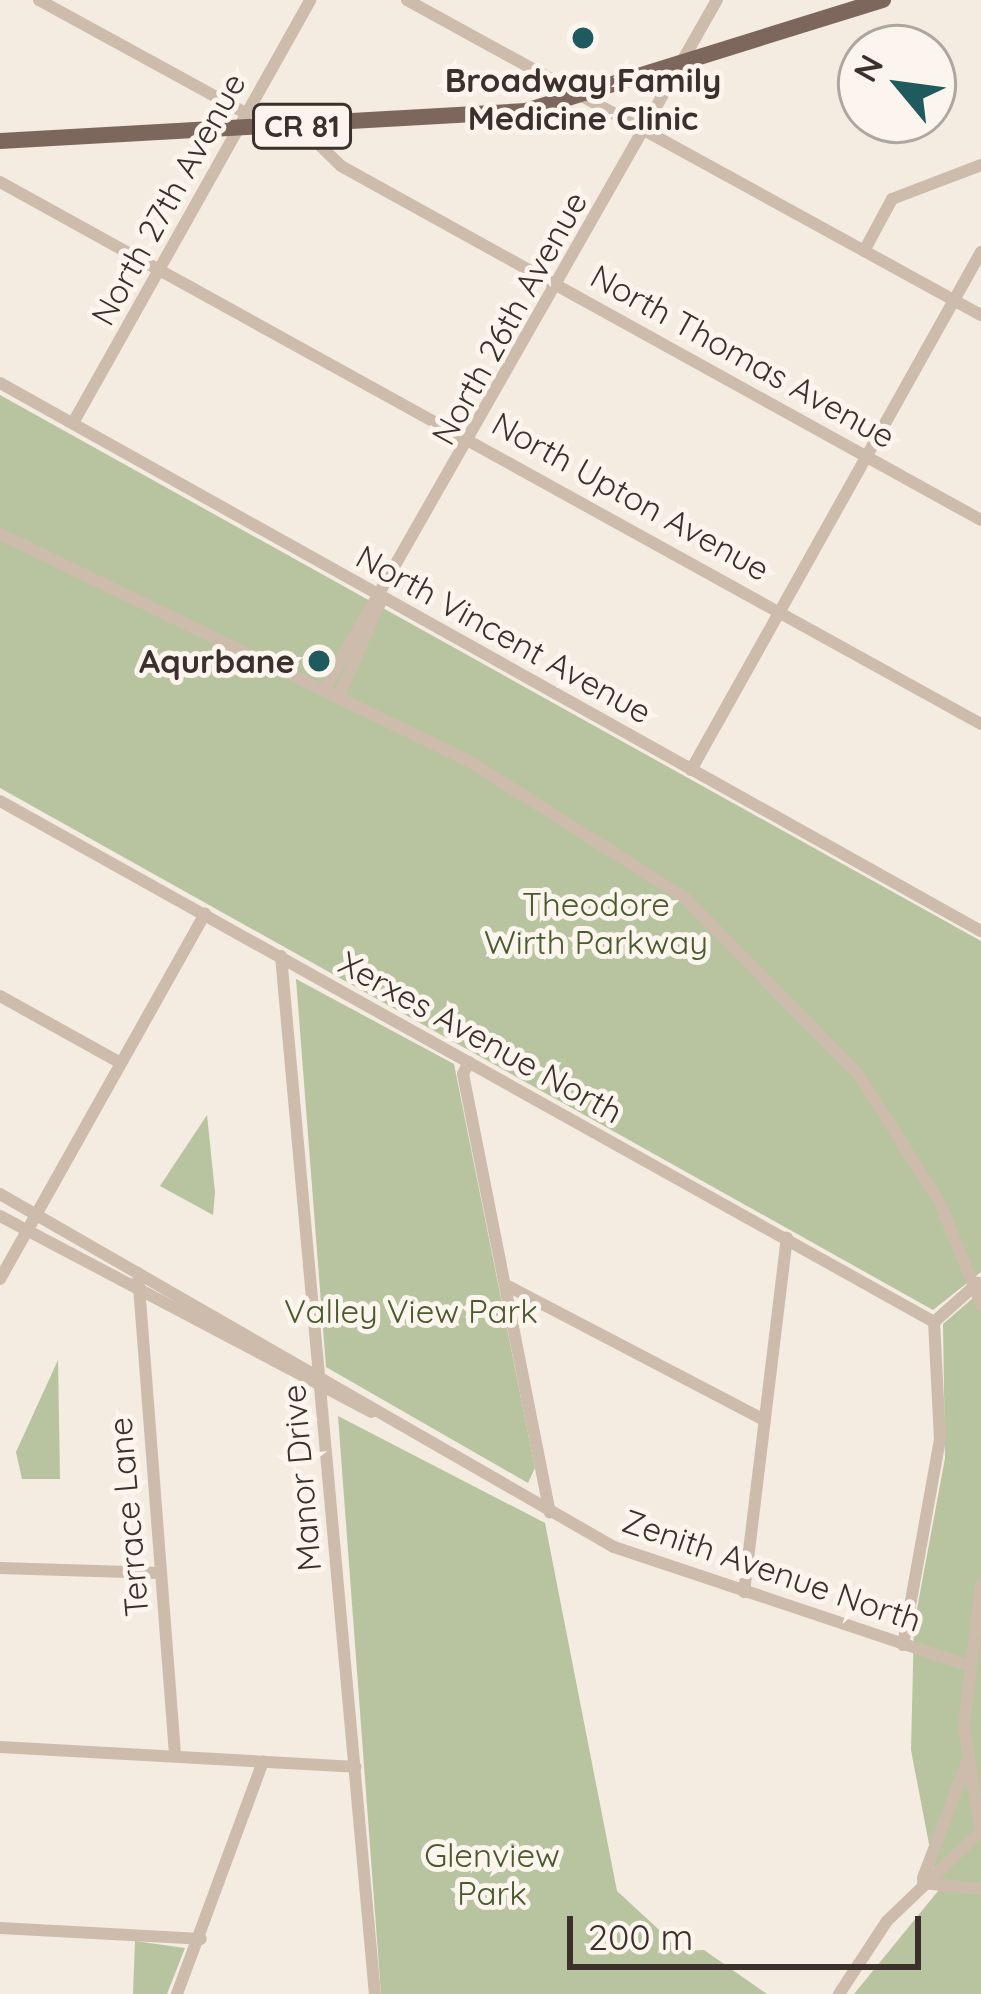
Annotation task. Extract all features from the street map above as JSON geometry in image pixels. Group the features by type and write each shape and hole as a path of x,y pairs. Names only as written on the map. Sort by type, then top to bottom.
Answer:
{"main road":[{"name":"CR 81","path":"0,141 242,122 300,126 500,115 583,98 883,0"}],"street":[{"path":"39,0 242,122"},
{"name":"North 27th Avenue","path":"73,423 310,0"},
{"path":"407,0 981,315"},
{"name":"North 26th Avenue","path":"325,688 474,439 717,0"},
{"name":"North Thomas Avenue","path":"300,126 321,154 981,520"},
{"path":"864,250 892,199 981,165"},
{"name":"North Upton Avenue","path":"0,182 474,439 981,724"},
{"path":"691,770 981,252"},
{"name":"North Vincent Avenue","path":"0,383 981,932"},
{"path":"0,534 339,695 591,830 749,952 869,1090 979,1283 981,1304"},
{"name":"North 26th Avenue","path":"339,695 382,598"},
{"name":"Xerxes Avenue North","path":"0,801 934,1322"},
{"path":"0,1279 205,914"},
{"name":"Manor Drive","path":"280,956 375,1994"},
{"path":"0,996 122,1063"},
{"path":"470,1062 463,1075 550,1512"},
{"name":"Zenith Avenue North","path":"0,1194 550,1512 744,1592 969,1666"},
{"name":"Zenith Avenue North","path":"0,1216 321,1394 372,1413"},
{"path":"744,1592 761,1419 787,1238"},
{"name":"Terrace Lane","path":"139,1273 175,1755"},
{"path":"903,1645 940,1440 934,1322 979,1283"},
{"path":"506,1285 761,1419"},
{"path":"0,1568 160,1573"},
{"path":"839,1994 921,1883 981,1833 964,1726 981,1585"},
{"path":"964,1726 981,1741"},
{"path":"0,1747 355,1767"},
{"path":"921,1883 967,1760"},
{"path":"177,1994 263,1761"},
{"path":"921,1883 981,1889"},
{"path":"0,1928 201,1939"}],"green space":[{"name":"Theodore Wirth Parkway","path":"0,395 981,941 981,1272 933,1310 0,788"},
{"name":"Valley View Park","path":"296,979 454,1064 535,1468 528,1483 326,1367"},
{"path":"207,1115 215,1192 213,1215 160,1186"},
{"path":"981,1291 981,1994 854,1994 938,1891 911,1750 914,1625 945,1458 943,1324"},
{"path":"58,1360 60,1479 22,1479 16,1452"},
{"name":"Glenview Park","path":"338,1416 545,1523 617,1891 682,1951 704,1950 767,1994 381,1994"},
{"path":"135,1941 185,1948 167,1994 133,1994"}],"place":[{"name":"Broadway Family Medicine Clinic","path":"583,38"},
{"name":"Aqurbane","path":"319,661"}]}
